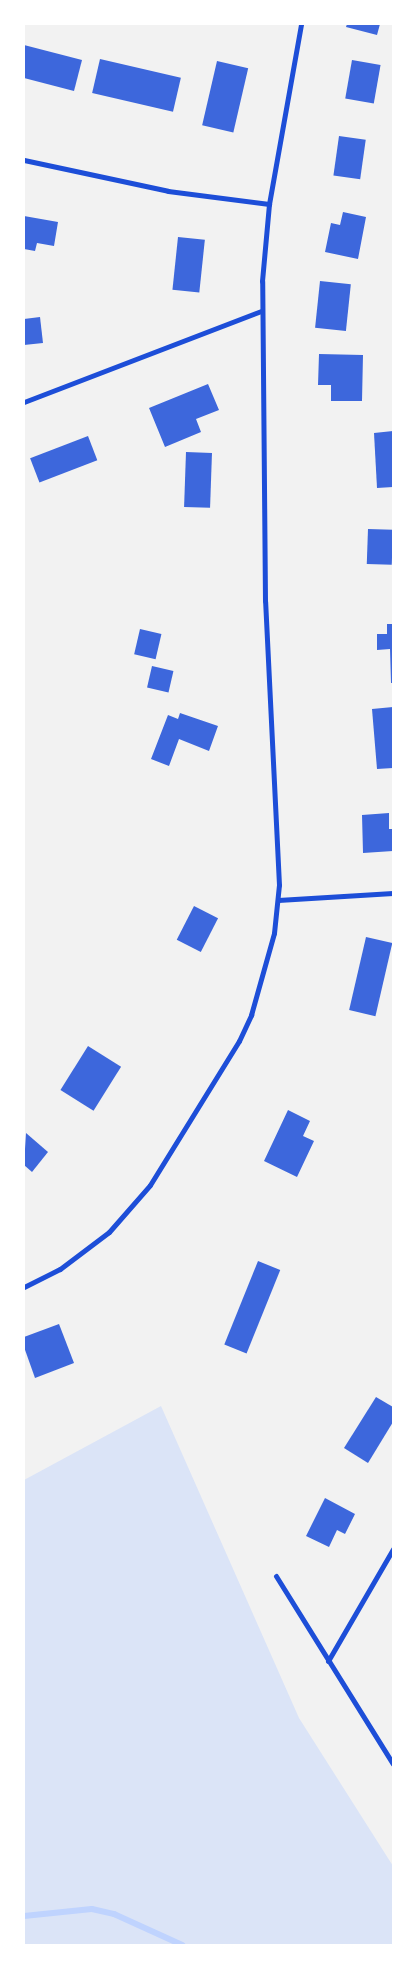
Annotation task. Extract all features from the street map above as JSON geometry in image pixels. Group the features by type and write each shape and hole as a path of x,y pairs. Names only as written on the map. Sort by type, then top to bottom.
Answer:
{"street":[{"path":"24,1287 60,1269 109,1232 150,1185 216,1081 247,1024 274,934 278,900 265,601 261,311 269,204 302,24"},
{"path":"24,160 168,191 269,204"},
{"path":"24,402 261,311"},
{"path":"278,900 393,893"},
{"path":"328,1661 393,1549"},
{"path":"276,1576 393,1764"}],"shaded area":[{"path":"161,1406 299,1718 393,1866 393,1945 24,1945 24,1480"}],"building":[{"path":"347,24 380,24 377,35 346,27"},
{"path":"24,45 82,60 74,91 24,78"},
{"path":"100,59 181,78 173,112 92,93"},
{"path":"352,60 381,65 374,103 345,98"},
{"path":"217,61 248,68 233,133 202,125"},
{"path":"339,136 366,140 360,179 333,176"},
{"path":"343,212 366,217 358,259 325,252 331,223 340,225"},
{"path":"24,216 58,222 54,246 37,243 35,251 24,249"},
{"path":"178,237 205,240 199,293 172,290"},
{"path":"320,281 351,284 346,331 315,328"},
{"path":"40,317 43,343 24,345 24,319"},
{"path":"319,354 363,355 362,401 331,401 331,385 318,385"},
{"path":"208,384 219,410 196,419 201,432 165,447 149,408"},
{"path":"393,431 393,487 377,488 374,433"},
{"path":"88,436 97,460 39,482 30,458"},
{"path":"186,452 212,453 210,508 184,507"},
{"path":"368,529 393,530 392,565 367,564"},
{"path":"387,624 393,624 393,683 391,683 390,649 377,650 377,634 387,634"},
{"path":"140,629 161,634 156,659 134,654"},
{"path":"152,666 173,671 168,692 147,687"},
{"path":"393,707 393,768 377,769 372,709"},
{"path":"180,713 218,726 209,751 179,739 169,766 151,759 168,715 178,719"},
{"path":"389,813 389,829 393,829 393,851 363,853 362,815"},
{"path":"194,906 218,918 201,952 177,940"},
{"path":"366,937 392,943 375,1016 349,1010"},
{"path":"88,1046 121,1067 94,1111 60,1090"},
{"path":"288,1110 310,1121 303,1136 314,1141 297,1177 264,1161"},
{"path":"26,1133 48,1152 32,1172 24,1165"},
{"path":"258,1261 280,1270 247,1353 224,1344"},
{"path":"59,1324 74,1363 35,1378 24,1347 24,1337"},
{"path":"376,1397 393,1407 393,1422 368,1463 344,1448"},
{"path":"325,1498 355,1514 345,1534 337,1530 329,1547 306,1536"}],"waterway":[{"path":"24,1916 92,1909 114,1914 182,1945"}]}
